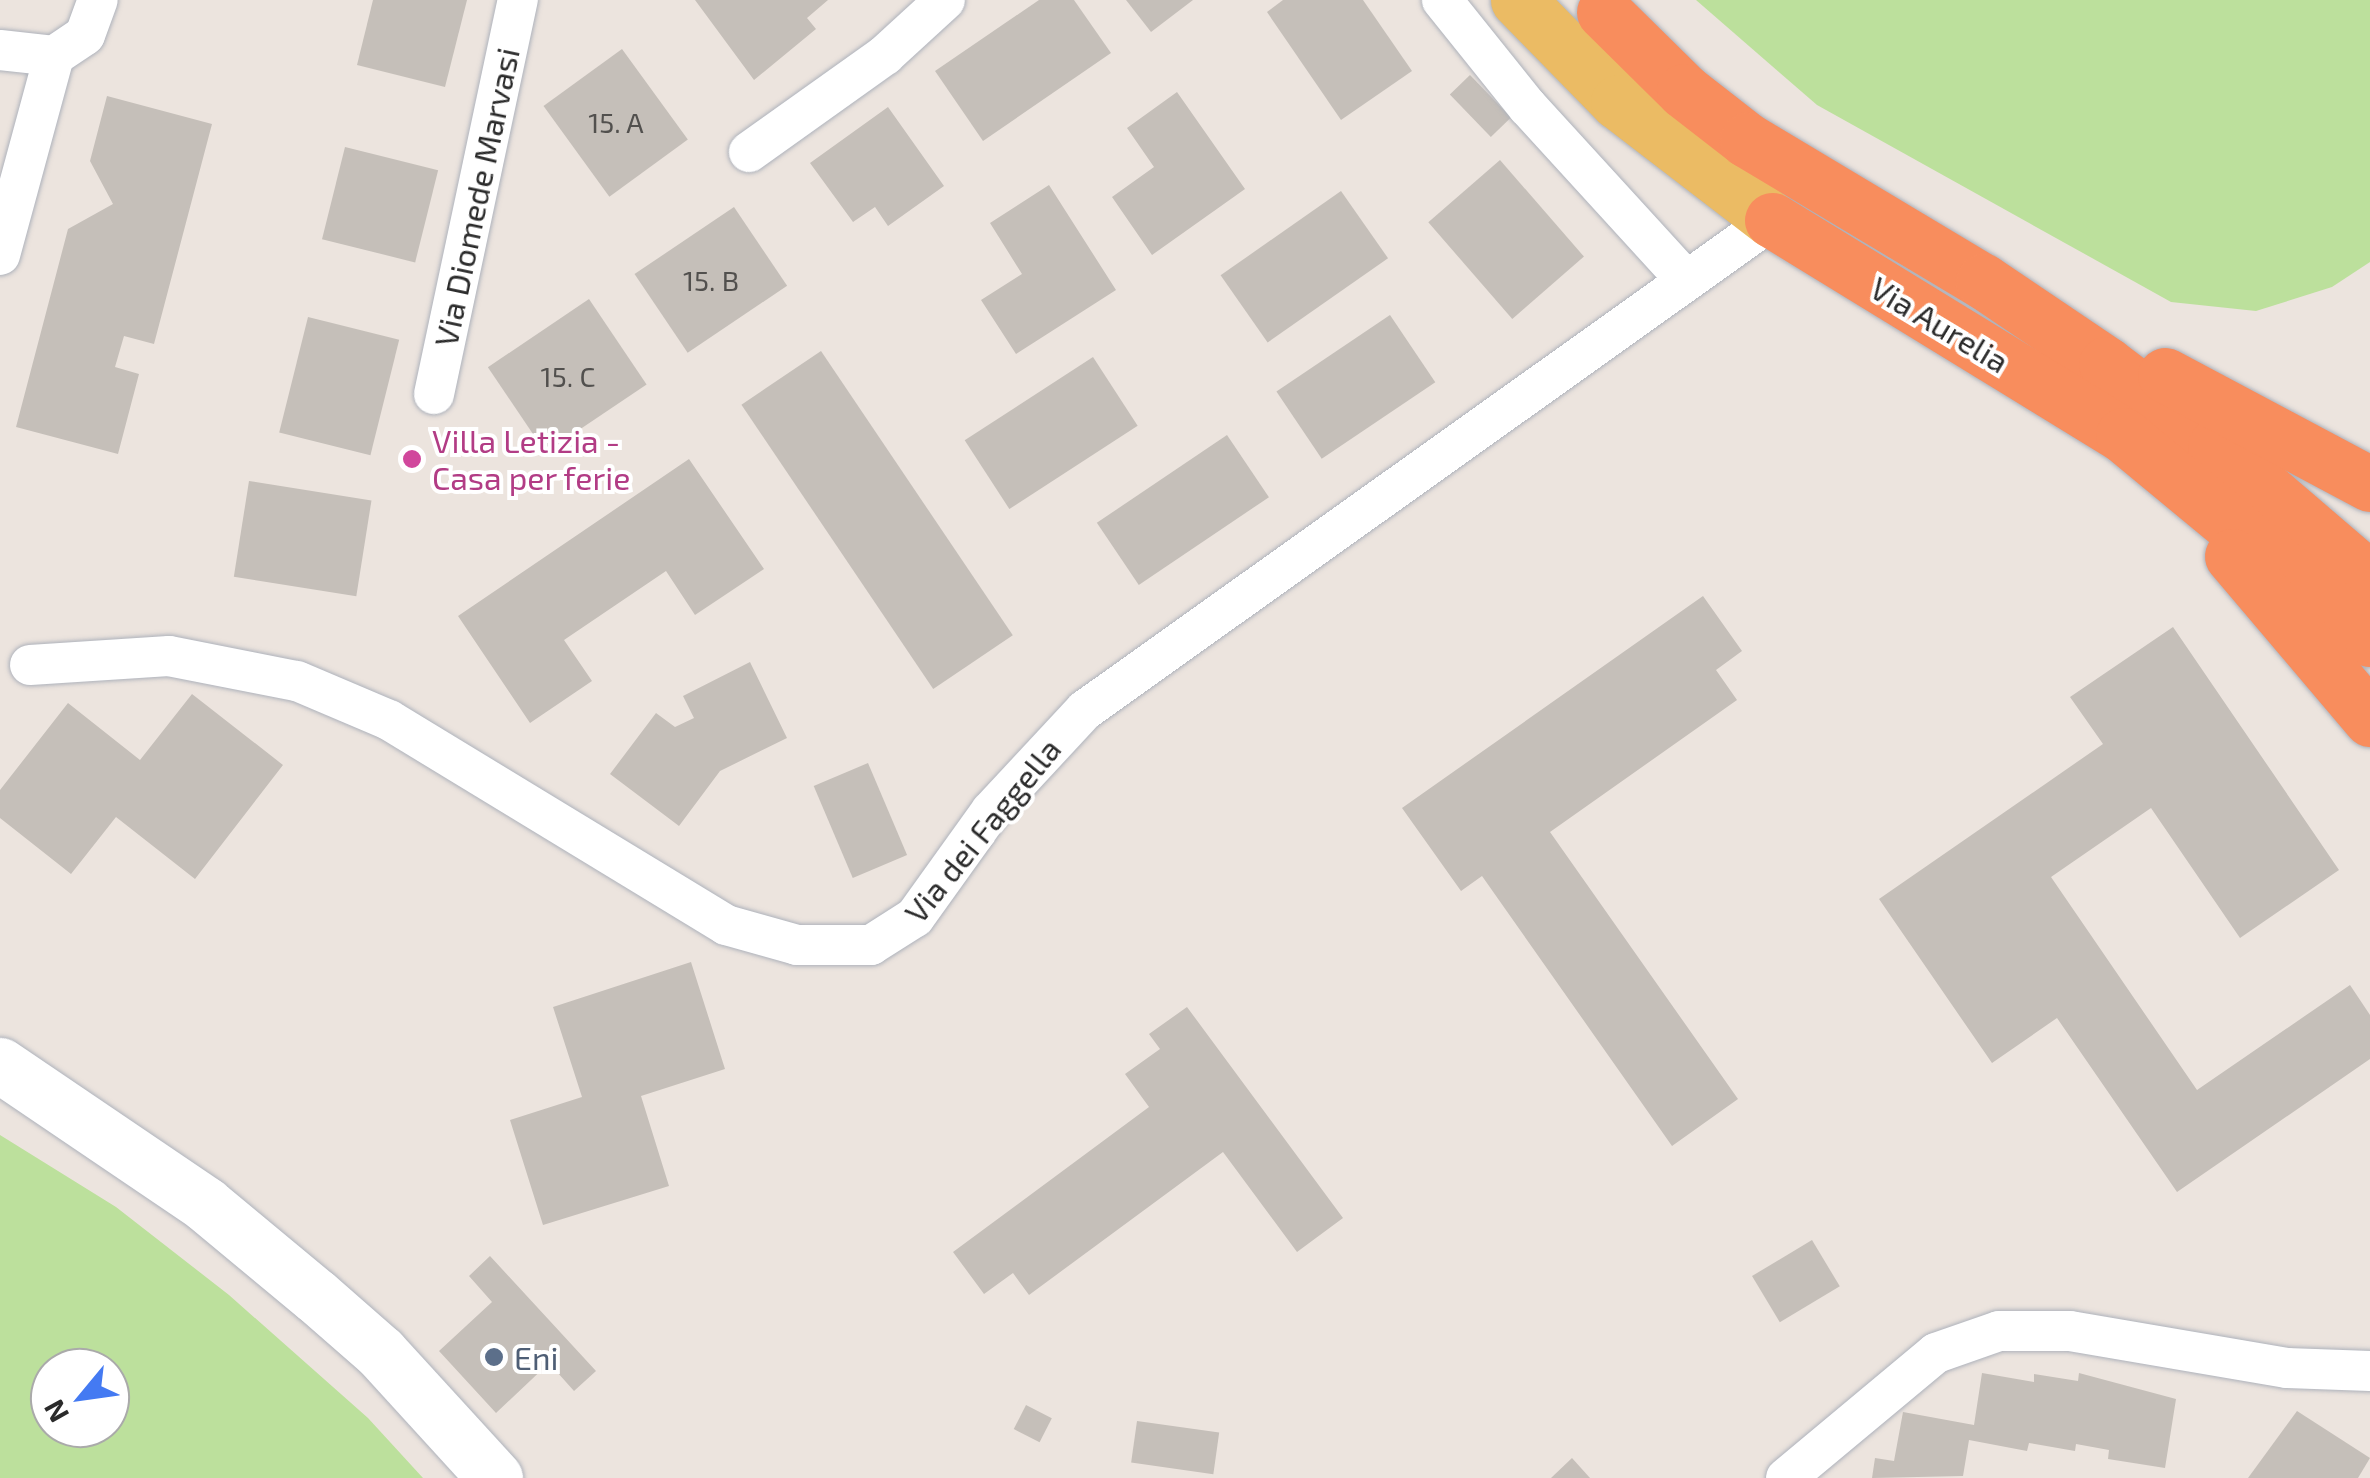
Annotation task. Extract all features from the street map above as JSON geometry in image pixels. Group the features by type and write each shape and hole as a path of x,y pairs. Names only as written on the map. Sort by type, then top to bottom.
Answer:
{"highway":[{"name":"Via Aurelia","path":"1599,4 1684,91 1758,148 1984,280 2216,446 2370,579"},
{"name":"Via Aurelia","path":"1772,220 2123,435 2370,639"},
{"path":"1984,280 2370,484"},
{"path":"2220,404 2370,442"},
{"path":"2123,435 2370,718"}],"main road":[{"name":"Via Aurelia","path":"1518,0 1618,102 1772,220"}],"street":[{"path":"0,50 54,56 85,35 98,0"},
{"name":"Via Diomede Marvasi","path":"434,394 518,0"},
{"path":"749,152 886,55 945,0"},
{"path":"1442,0 1527,106 1685,279"},
{"path":"0,255 54,56"},
{"name":"Via dei Faggella","path":"30,665 169,656 298,681 389,720 726,925 797,945 871,945 915,917 991,811 1085,710 1772,220"},
{"path":"0,1066 205,1204 316,1296 380,1353 495,1478"},
{"path":"0,1108 243,1280 372,1397 448,1478"},
{"path":"1786,1478 1936,1353 2000,1331 2070,1331 2287,1368 2370,1372"}],"green space":[{"path":"1696,0 2370,0 2370,262 2332,287 2256,311 2171,302 1817,105"},
{"path":"0,1135 116,1207 229,1295 368,1418 423,1478 0,1478"}],"building":[{"path":"373,0 467,0 445,87 357,65"},
{"path":"695,0 828,0 807,18 816,29 754,80"},
{"path":"1039,0 1074,0 1111,53 983,141 935,71"},
{"path":"1126,0 1193,0 1151,32"},
{"path":"1283,0 1363,0 1412,71 1341,120 1267,12"},
{"path":"622,49 688,140 609,197 544,106"},
{"path":"1470,75 1511,117 1491,137 1450,94"},
{"path":"1177,92 1245,189 1152,255 1112,197 1154,167 1127,128"},
{"path":"107,96 212,124 154,344 124,336 115,367 139,374 118,454 16,427 68,229 113,204 90,161"},
{"path":"888,107 944,186 888,226 875,207 853,222 810,163"},
{"path":"345,147 438,170 415,262 322,239"},
{"path":"1500,160 1584,257 1512,319 1428,222"},
{"path":"1049,185 1116,290 1016,354 981,300 1022,274 990,223"},
{"path":"1341,191 1388,258 1268,342 1221,275"},
{"path":"734,207 787,286 688,353 635,274"},
{"path":"589,299 647,384 545,453 488,367"},
{"path":"1390,315 1435,382 1322,459 1276,392"},
{"path":"308,317 399,340 370,455 279,432"},
{"path":"821,351 1013,635 933,689 741,405"},
{"path":"1093,357 1138,426 1009,509 965,440"},
{"path":"1227,435 1269,497 1139,585 1097,523"},
{"path":"689,459 764,569 695,615 666,571 564,640 592,681 530,723 458,616"},
{"path":"249,481 371,500 356,596 234,577"},
{"path":"1703,596 1742,651 1716,670 1737,700 1550,832 1738,1099 1672,1146 1482,876 1461,891 1402,808"},
{"path":"2173,627 2339,870 2240,938 2151,808 2051,877 2197,1090 2350,985 2370,1015 2370,1059 2177,1192 2057,1018 1992,1063 1879,899 2103,744 2070,697"},
{"path":"750,662 787,738 720,771 679,826 610,774 656,713 675,727 694,718 683,696"},
{"path":"192,694 283,765 195,879 116,817 71,874 0,818 0,790 68,703 140,760"},
{"path":"868,763 907,855 853,878 814,786"},
{"path":"691,962 725,1069 641,1096 669,1186 543,1225 510,1120 582,1097 553,1007"},
{"path":"1187,1007 1343,1218 1297,1252 1223,1152 1029,1295 1013,1273 984,1294 953,1252 1149,1107 1125,1074 1160,1049 1149,1034"},
{"path":"1812,1240 1840,1286 1780,1322 1752,1276"},
{"path":"490,1256 596,1371 574,1391 549,1363 496,1413 439,1351 492,1302 469,1276"},
{"path":"1982,1373 2034,1382 2034,1374 2078,1381 2079,1373 2176,1399 2165,1468 2108,1459 2109,1450 2076,1444 2075,1451 2029,1443 2027,1451 1969,1440 1963,1476 1872,1478 1875,1458 1894,1461 1903,1412 1974,1425"},
{"path":"1026,1405 1052,1418 1040,1442 1014,1429"},
{"path":"2297,1411 2370,1458 2358,1478 2248,1478"},
{"path":"1137,1421 1219,1433 1213,1474 1131,1463"},
{"path":"1572,1458 1590,1478 1551,1478"}],"place":[{"name":"Villa Letizia - Casa per ferie","path":"412,459"},
{"name":"Eni","path":"494,1357"}]}
